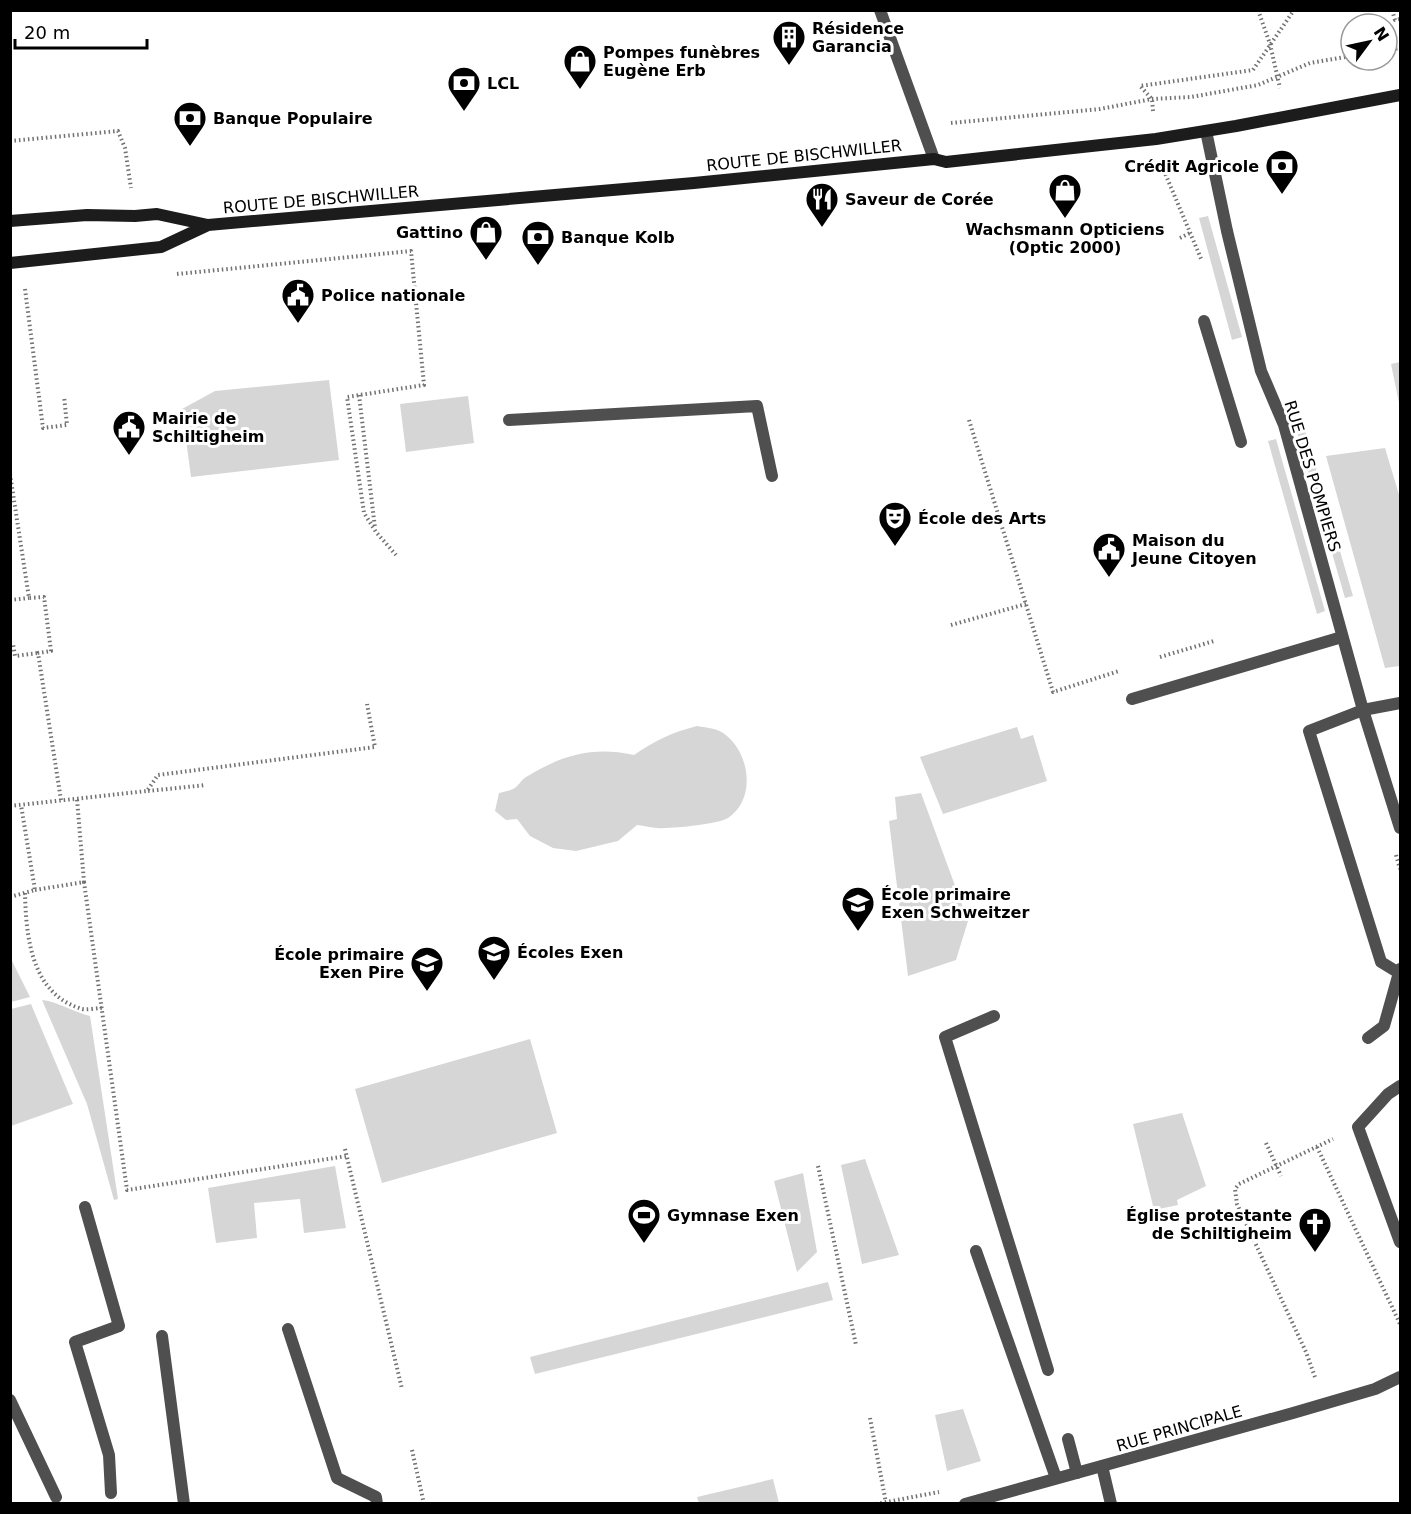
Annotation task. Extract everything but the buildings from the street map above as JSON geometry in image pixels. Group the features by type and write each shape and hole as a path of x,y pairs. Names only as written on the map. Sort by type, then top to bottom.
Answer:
{"main road":[{"name":"ROUTE DE BISCHWILLER","path":"10,221 87,215 157,214 208,225 694,183 934,159 946,162 1206,131 1401,95"},
{"name":"ROUTE DE BISCHWILLER","path":"10,263 161,247 208,225"}],"street":[{"path":"880,10 934,159"},
{"name":"RUE DES POMPIERS","path":"1206,131 1261,372 1284,425 1363,710 1401,828"},
{"path":"1204,321 1241,442"},
{"path":"509,420 757,406 772,476"},
{"path":"1132,699 1342,637"},
{"path":"1368,1038 1384,1026 1400,971 1381,962 1310,731 1363,710 1401,703"},
{"path":"994,1016 945,1037 1048,1370"},
{"path":"1401,1086 1388,1094 1358,1127 1401,1242"},
{"path":"85,1207 119,1326 75,1342 109,1455 111,1493"},
{"path":"976,1251 1056,1479"},
{"path":"288,1329 337,1478 376,1497 377,1503"},
{"path":"162,1336 184,1503"},
{"name":"RUE PRINCIPALE","path":"965,1503 979,1501 1375,1389 1401,1377"},
{"path":"10,1400 56,1497"},
{"path":"1068,1440 1077,1473"},
{"path":"1102,1466 1111,1503"}],"path":[{"path":"1258,10 1270,44 1286,116"},
{"path":"1152,99 1140,86 1253,70 1294,10"},
{"path":"1392,10 1395,20 1401,19"},
{"path":"948,123 1100,109 1152,99 1191,97 1258,86 1310,63 1339,58"},
{"path":"10,141 118,131 125,148 132,197"},
{"path":"1180,238 1191,233"},
{"path":"167,275 411,251 424,385 347,397 364,513 376,532 396,555"},
{"path":"25,289 43,428 67,425 64,396"},
{"path":"359,395 376,532"},
{"path":"969,420 1053,692 1128,668"},
{"path":"10,474 29,598"},
{"path":"10,600 44,597 51,651 15,656 13,644 10,645"},
{"path":"951,626 1026,604"},
{"path":"1149,661 1181,650"},
{"path":"38,653 61,800"},
{"path":"147,791 158,775 375,747 367,704"},
{"path":"10,806 206,785"},
{"path":"77,799 84,882 127,1190 347,1156"},
{"path":"21,805 35,890"},
{"path":"10,897 35,890 84,882"},
{"path":"25,893 26,927 36,970 56,996 80,1009 102,1008"},
{"path":"1266,1143 1281,1176"},
{"path":"1310,1363 1237,1204 1235,1189 1239,1184 1317,1147 1401,1324"},
{"path":"345,1149 402,1389"},
{"path":"818,1166 856,1345"},
{"path":"870,1418 887,1503"},
{"path":"412,1450 424,1503"}],"shaded area":[{"path":"1208,216 1242,337 1232,340 1199,218"},
{"path":"1400,362 1400,403 1399,403 1391,364"},
{"path":"329,380 339,460 191,477 182,409 215,391"},
{"path":"468,396 474,443 406,452 400,404"},
{"path":"1303,423 1353,596 1345,598 1295,425"},
{"path":"1276,439 1325,611 1317,614 1268,441"},
{"path":"1385,448 1400,498 1400,666 1385,668 1326,456"},
{"path":"697,726 724,733 741,754 747,777 746,789 737,810 728,818 716,822 670,828 637,825 618,841 576,851 553,848 530,836 517,819 506,820 495,811 499,793 515,788 526,777 552,763 591,752 619,752 634,755 664,738"},
{"path":"1017,727 1021,739 1033,735 1047,781 943,814 920,757"},
{"path":"921,793 968,921 956,960 908,976 889,821 897,819 895,797"},
{"path":"11,959 30,997 10,1002"},
{"path":"42,1000 90,1016 118,1199 114,1200 87,1104"},
{"path":"31,1004 73,1104 11,1126 11,1009"},
{"path":"530,1039 557,1133 382,1183 355,1089"},
{"path":"1182,1113 1206,1186 1177,1200 1178,1205 1154,1210 1133,1124"},
{"path":"865,1159 899,1255 862,1264 841,1165"},
{"path":"335,1166 346,1228 304,1233 300,1199 254,1203 257,1238 216,1243 208,1188"},
{"path":"803,1173 817,1252 797,1272 774,1181"},
{"path":"828,1282 833,1300 535,1374 530,1357"},
{"path":"963,1409 981,1461 947,1471 935,1415"},
{"path":"773,1479 779,1503 699,1503 697,1497"}],"place":[{"name":"Résidence Garancia","path":"789,66"},
{"name":"Pompes funèbres Eugène Erb","path":"580,90"},
{"name":"LCL","path":"464,112"},
{"name":"Banque Populaire","path":"190,147"},
{"name":"Crédit Agricole","path":"1282,195"},
{"name":"Wachsmann Opticiens (Optic 2000)","path":"1065,219"},
{"name":"Saveur de Corée","path":"822,228"},
{"name":"Gattino","path":"486,261"},
{"name":"Banque Kolb","path":"538,266"},
{"name":"Police nationale","path":"298,324"},
{"name":"Mairie de Schiltigheim","path":"129,456"},
{"name":"École des Arts","path":"895,547"},
{"name":"Maison du Jeune Citoyen","path":"1109,578"},
{"name":"École primaire Exen Schweitzer","path":"858,932"},
{"name":"Écoles Exen","path":"494,981"},
{"name":"École primaire Exen Pire","path":"427,992"},
{"name":"Gymnase Exen","path":"644,1244"},
{"name":"Église protestante de Schiltigheim","path":"1315,1253"}]}
